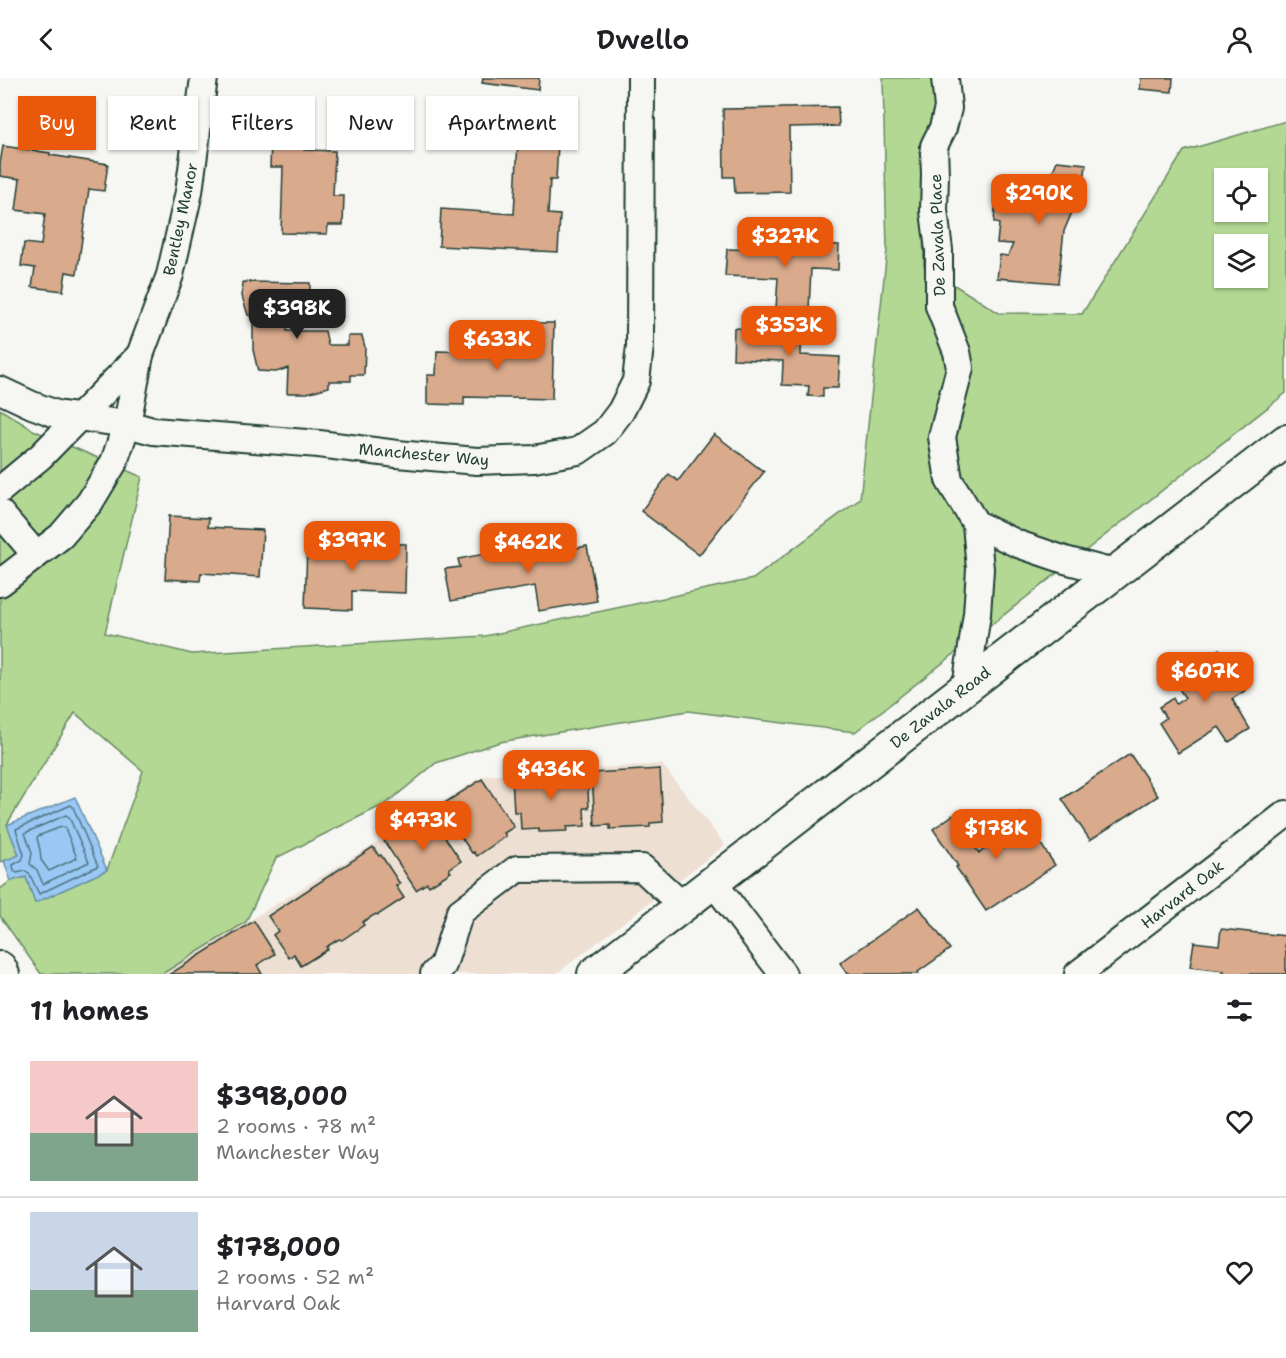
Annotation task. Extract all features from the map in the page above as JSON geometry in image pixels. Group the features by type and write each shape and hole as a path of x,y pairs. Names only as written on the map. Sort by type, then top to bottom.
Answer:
{"main road":[{"name":"De Zavala Road","path":"594,974 1286,441"},
{"path":"0,968 3,974"}],"street":[{"name":"Bentley Manor","path":"0,583 62,536 90,502 114,462 128,424 140,355 170,275 189,192 204,78"},
{"name":"Manchester Way","path":"0,390 56,414 128,424 153,431 319,444 477,461 534,459 578,452 605,432 621,411 636,381 640,346 640,78"},
{"name":"De Zavala Place","path":"945,78 948,108 943,128 934,146 934,211 939,250 939,306 957,352 960,368 942,437 949,480 976,525 980,569 977,614 966,687"},
{"name":"Bentley Manor","path":"0,490 41,456 140,355"},
{"path":"0,513 36,555"},
{"path":"976,525 1018,544 1114,573"},
{"name":"Harvard Oak","path":"1078,974 1286,814"},
{"path":"434,974 443,965 460,912 517,869 642,868 683,906"},
{"path":"713,882 783,974"}],"shaded area":[{"path":"662,764 725,845 556,974 163,974 484,776"}],"green space":[{"path":"883,78 931,78 936,100 926,135 922,190 924,266 999,313 1082,314 1184,151 1286,121 1286,393 855,732 688,711 500,742 436,763 387,803 276,858 246,922 162,974 41,974 0,916 0,889 11,881 26,877 35,903 107,870 143,771 75,713 7,824 19,856 0,862 0,409 33,430 142,477 105,633 192,654 485,636 753,579 860,499 887,250"}],"water":[{"path":"75,797 107,870 35,903 26,877 11,881 4,861 19,855 7,825"}],"building":[{"path":"483,78 539,78 538,90 482,83"},
{"path":"1141,78 1173,78 1172,92 1140,89"},
{"path":"838,107 839,126 789,127 790,192 735,193 734,177 724,177 723,109"},
{"path":"3,146 108,164 104,191 89,189 77,274 66,272 63,291 32,287 35,268 21,266 24,243 41,245 45,214 16,210 20,179 0,176"},
{"path":"271,150 335,151 333,196 344,196 343,225 328,225 327,234 281,233 283,167 270,167"},
{"path":"518,150 558,150 556,180 550,180 548,214 560,215 558,252 439,246 441,209 514,214"},
{"path":"1057,161 1086,164 1084,184 1064,231 1058,283 997,278 1000,255 1008,256 1013,244 997,243 999,224 994,222 995,208 1016,209 1025,182 1047,184"},
{"path":"765,242 839,245 838,270 811,269 809,309 776,308 778,278 725,276 727,249 764,250"},
{"path":"243,282 310,283 309,312 287,311 287,331 325,331 328,345 348,345 348,336 362,336 365,347 364,375 351,375 351,381 329,381 329,387 307,393 287,393 288,368 276,372 258,371 253,350 253,316 248,315 242,296"},
{"path":"780,320 802,322 801,355 840,357 838,388 823,388 823,397 808,396 809,386 782,385 783,361 733,359 734,328 757,329 756,336 779,337"},
{"path":"520,323 554,323 552,399 464,397 464,405 427,404 427,375 436,375 437,351 519,355"},
{"path":"714,434 764,472 699,555 641,511 669,474 678,481"},
{"path":"169,516 209,518 208,527 263,530 260,577 201,573 200,581 165,579"},
{"path":"560,535 562,551 587,546 597,601 539,611 535,586 451,601 445,569 460,567 458,559 511,549 511,543"},
{"path":"333,542 406,544 405,593 352,591 352,610 305,608 307,545 333,546"},
{"path":"1219,649 1246,690 1232,699 1250,729 1229,742 1219,727 1178,753 1159,723 1166,718 1159,707 1173,698 1176,704 1185,698 1172,678"},
{"path":"1130,754 1158,796 1090,840 1062,799"},
{"path":"660,769 663,822 650,823 650,827 610,829 610,825 595,826 592,773"},
{"path":"587,773 589,808 584,808 585,826 566,827 567,831 521,830 520,812 514,812 512,777"},
{"path":"482,779 514,827 504,833 506,836 477,856 474,852 472,853 440,806"},
{"path":"428,812 461,861 449,869 451,872 429,886 427,883 416,890 384,841"},
{"path":"1020,813 1055,865 986,911 933,829 953,815 979,853 1006,835 1000,826"},
{"path":"373,847 400,884 396,886 404,898 378,915 362,922 364,925 342,940 339,939 326,947 328,949 301,966 294,954 289,958 273,935 278,931 268,916"},
{"path":"919,907 950,949 918,972 919,974 848,974 840,963"},
{"path":"254,921 275,954 257,965 262,974 170,974"},
{"path":"1221,929 1286,936 1286,974 1223,974 1224,971 1190,967 1194,942 1219,945"}]}
